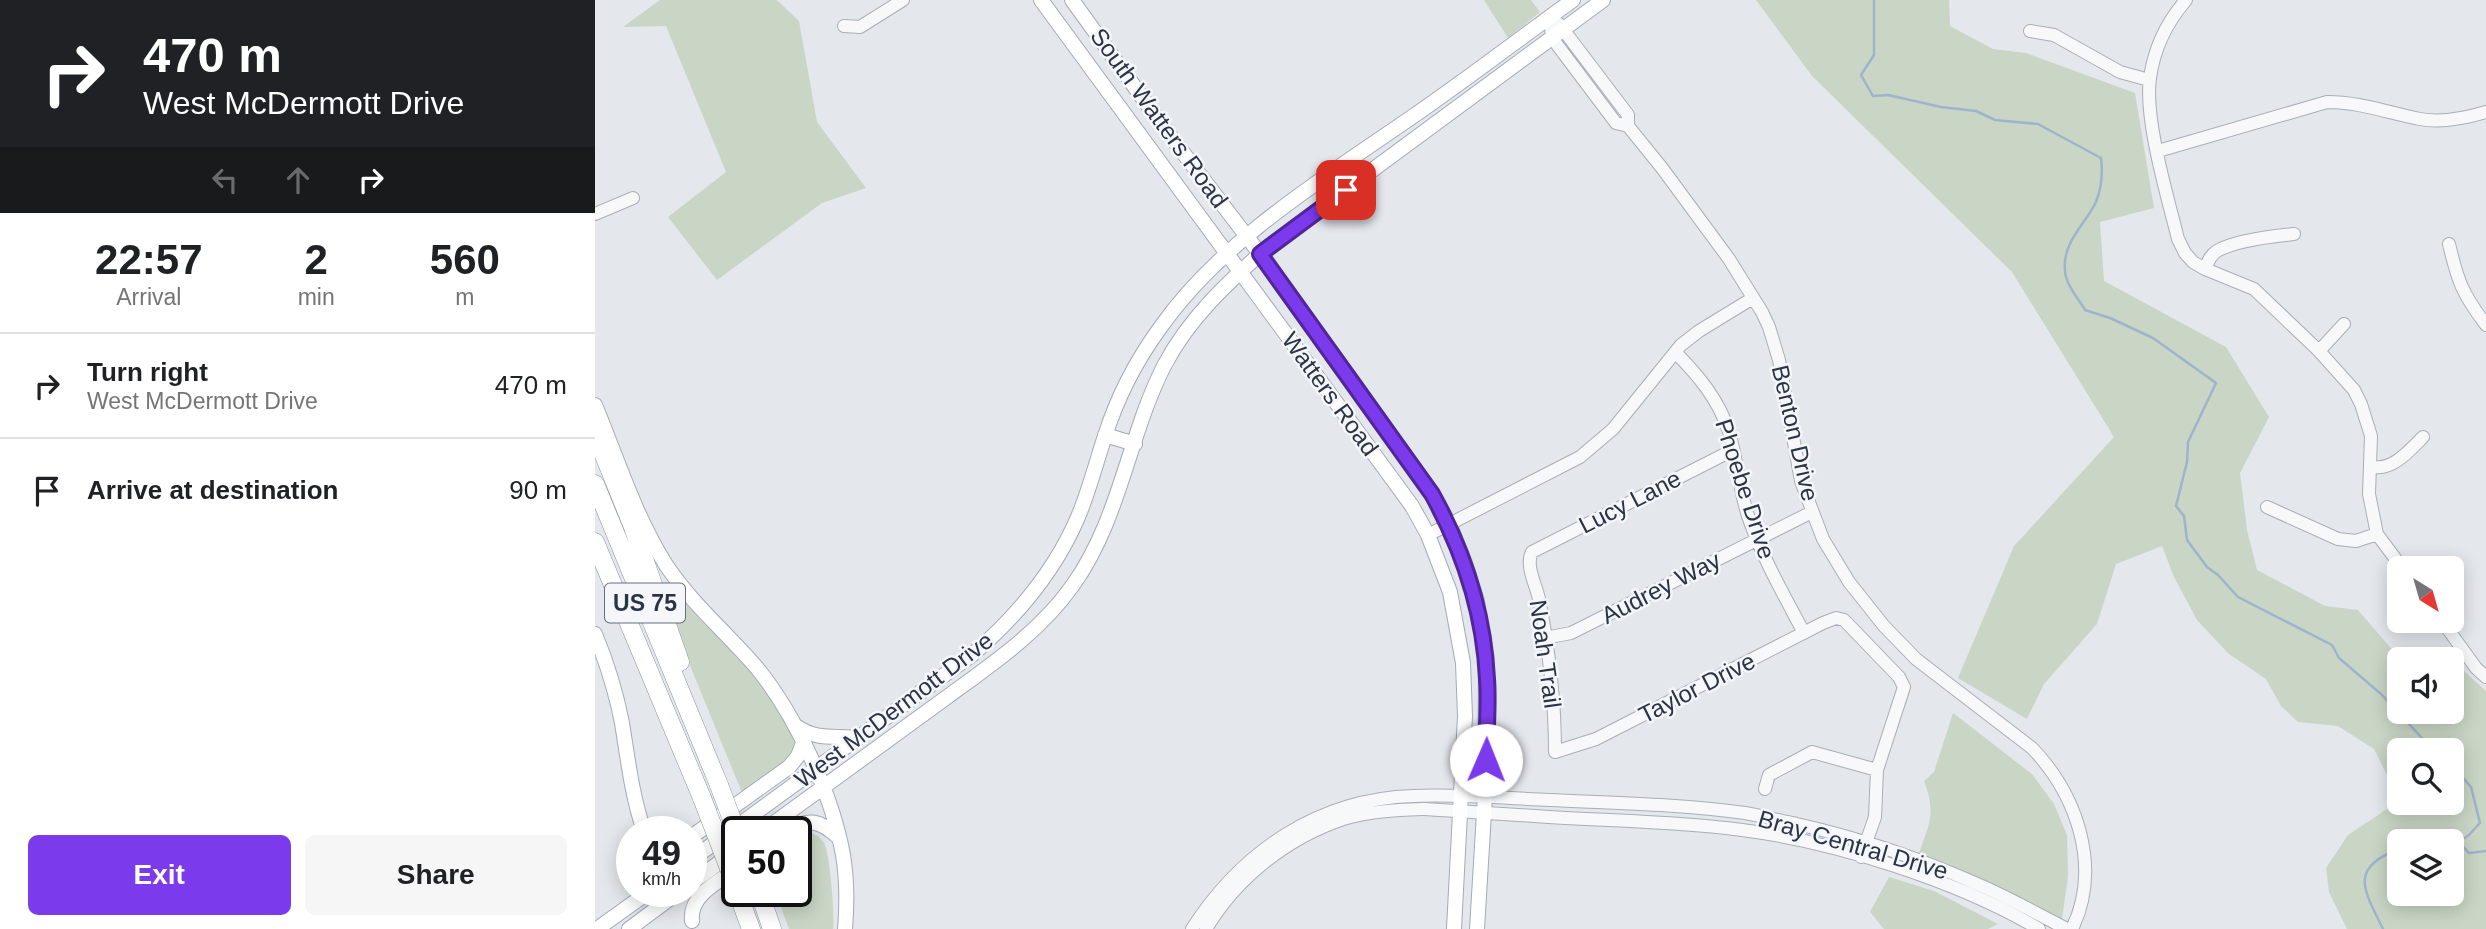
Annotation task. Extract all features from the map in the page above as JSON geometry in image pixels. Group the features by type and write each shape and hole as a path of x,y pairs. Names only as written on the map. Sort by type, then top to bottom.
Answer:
{"highway":[{"path":"595,433 633,527 678,652 695,723"},
{"name":"US 75","path":"595,484 695,723 731,816"},
{"name":"US 75","path":"595,542 721,849"},
{"name":"US 75","path":"743,907 751,929"},
{"path":"764,907 772,929"}],"main road":[{"name":"Watters Road","path":"1041,0 1412,506 1428,535 1450,592 1460,638 1465,716 1454,929"},
{"name":"South Watters Road","path":"1072,0 1246,237"},
{"name":"West McDermott Drive","path":"707,848 964,661 997,633 1027,600 1052,566 1066,540 1089,489 1105,435 1121,395 1159,329 1188,293 1227,253 1381,137 1573,0"},
{"name":"West McDermott Drive","path":"784,816 1011,650 1053,610 1098,545 1152,393 1176,346 1200,312 1240,271 1393,154 1603,0"},
{"path":"1381,137 1393,154"},
{"name":"Watters Road","path":"1246,237 1432,494 1449,523 1465,562 1482,632 1487,682 1485,796 1477,929"},
{"path":"595,405 642,517 665,563 697,606 757,669 796,726 823,789 839,838 846,881 845,929"},
{"path":"1105,435 1135,444"},
{"path":"997,633 1011,650"},
{"path":"595,634 618,703 632,794 639,816"},
{"path":"796,726 804,733 823,737 859,738"},
{"path":"707,826 789,767 798,756 803,743"},
{"path":"812,821 828,827 839,838"},
{"path":"695,925 691,911 699,896 721,880"},
{"path":"597,929 628,907"},
{"path":"629,929 656,907"},
{"path":"684,907 695,925"}],"street":[{"path":"844,26 860,27 903,0"},
{"path":"2186,0 2167,27 2149,80 2151,123 2178,239 2193,262 2254,289 2319,351 2354,390 2371,436 2369,494 2377,534 2393,556"},
{"name":"Benton Drive","path":"1550,16 1558,33 1628,115 1628,126 1722,249 1769,327 1779,360 1801,481 1823,539 1849,582 1891,634 1933,673 2032,748 2048,764 2063,786 2074,809 2083,848 2084,878 2080,907 2069,929"},
{"path":"2030,31 2054,35 2120,72 2149,80"},
{"path":"2158,151 2327,102 2349,102 2422,119 2441,120 2486,113"},
{"path":"1146,142 1165,129"},
{"path":"595,214 632,198"},
{"path":"2205,269 2210,258 2218,251 2266,237 2294,234"},
{"path":"2449,244 2458,282 2467,301 2486,325"},
{"path":"1428,535 1580,457 1613,429 1675,352 1699,331 1753,298"},
{"path":"2319,351 2344,324"},
{"name":"Phoebe Drive","path":"1675,352 1691,368 1718,405 1729,431 1749,516 1772,572 1804,633"},
{"path":"2371,466 2377,468 2392,464 2423,437"},
{"name":"Lucy Lane","path":"1530,556 1538,548 1733,450"},
{"path":"2267,507 2338,539 2356,541 2377,534"},
{"name":"Audrey Way","path":"1545,638 1571,633 1812,512"},
{"name":"Noah Trail","path":"1530,556 1553,694 1555,752"},
{"name":"Taylor Drive","path":"1555,752 1596,739 1836,618 1850,624 1899,677 1904,687 1877,770"},
{"path":"2451,634 2476,668 2486,677"},
{"path":"1765,789 1769,775 1812,752 1877,770 1875,817 1861,857"},
{"name":"Bray Central Drive","path":"1361,803 1413,796 1460,795 1626,803 1748,813 1823,830 1901,853 1955,874 2069,929"},
{"path":"1206,929 1229,895 1270,858 1285,846 1320,829 1326,823 1353,813 1361,803"},
{"path":"1192,929 1223,886 1263,848 1299,826 1361,803"},
{"name":"Bray Central Drive","path":"1320,829 1345,818 1393,810 1483,812 1745,830 1815,844 1893,866 1976,896 2039,929"}],"green space":[{"path":"660,0 777,0 799,21 817,122 866,188 822,203 717,280 668,217 726,172 666,26 623,27"},
{"path":"1484,0 1531,0 1540,12 1508,38"},
{"path":"1756,0 1949,0 1950,26 1993,49 2026,53 2135,93 2154,208 2100,222 2104,281 2226,347 2269,417 2240,473 2247,530 2257,570 2325,606 2358,610 2390,647 2387,647 2387,724 2464,724 2464,671 2486,691 2486,929 2347,929 2329,892 2326,868 2348,835 2387,809 2387,815 2464,815 2464,738 2387,738 2387,775 2374,749 2338,726 2298,722 2281,706 2266,679 2229,654 2197,620 2174,577 2162,546 2116,564 2097,624 2044,684 2027,719 1958,678 2014,546 2114,437 2012,272 1812,76"},
{"path":"670,592 682,605 687,602 755,674 786,719 794,739 795,756 743,795 662,597"},
{"path":"1953,713 2032,774 2054,804 2067,835 2068,876 2062,919 2054,918 1995,885 1919,853 1931,809 1924,781 1934,772"},
{"path":"812,834 822,840 826,849 833,929 789,929 781,907 812,907"},
{"path":"1889,877 1934,891 1998,924 1988,929 1884,929 1870,912"}],"waterway":[{"path":"1874,0 1874,55 1861,75 1873,96 1888,95 1941,107 1976,111 1995,120 2038,124 2101,158 2101,180 2096,202 2067,251 2065,271 2070,286 2085,310 2110,318 2153,338 2216,383 2188,442 2187,462 2176,506 2184,516 2187,540 2207,567 2238,597 2332,645 2339,658 2381,694 2422,738"},
{"path":"2464,779 2471,787 2480,823 2464,838"},
{"path":"2464,848 2469,853 2486,851"},
{"path":"2383,929 2370,903 2365,882 2372,864 2387,854"}],"route":[{"path":"1346,190 1260,254 1359,390 1432,494 1449,523 1465,562 1482,632 1487,682 1486,760"}]}
